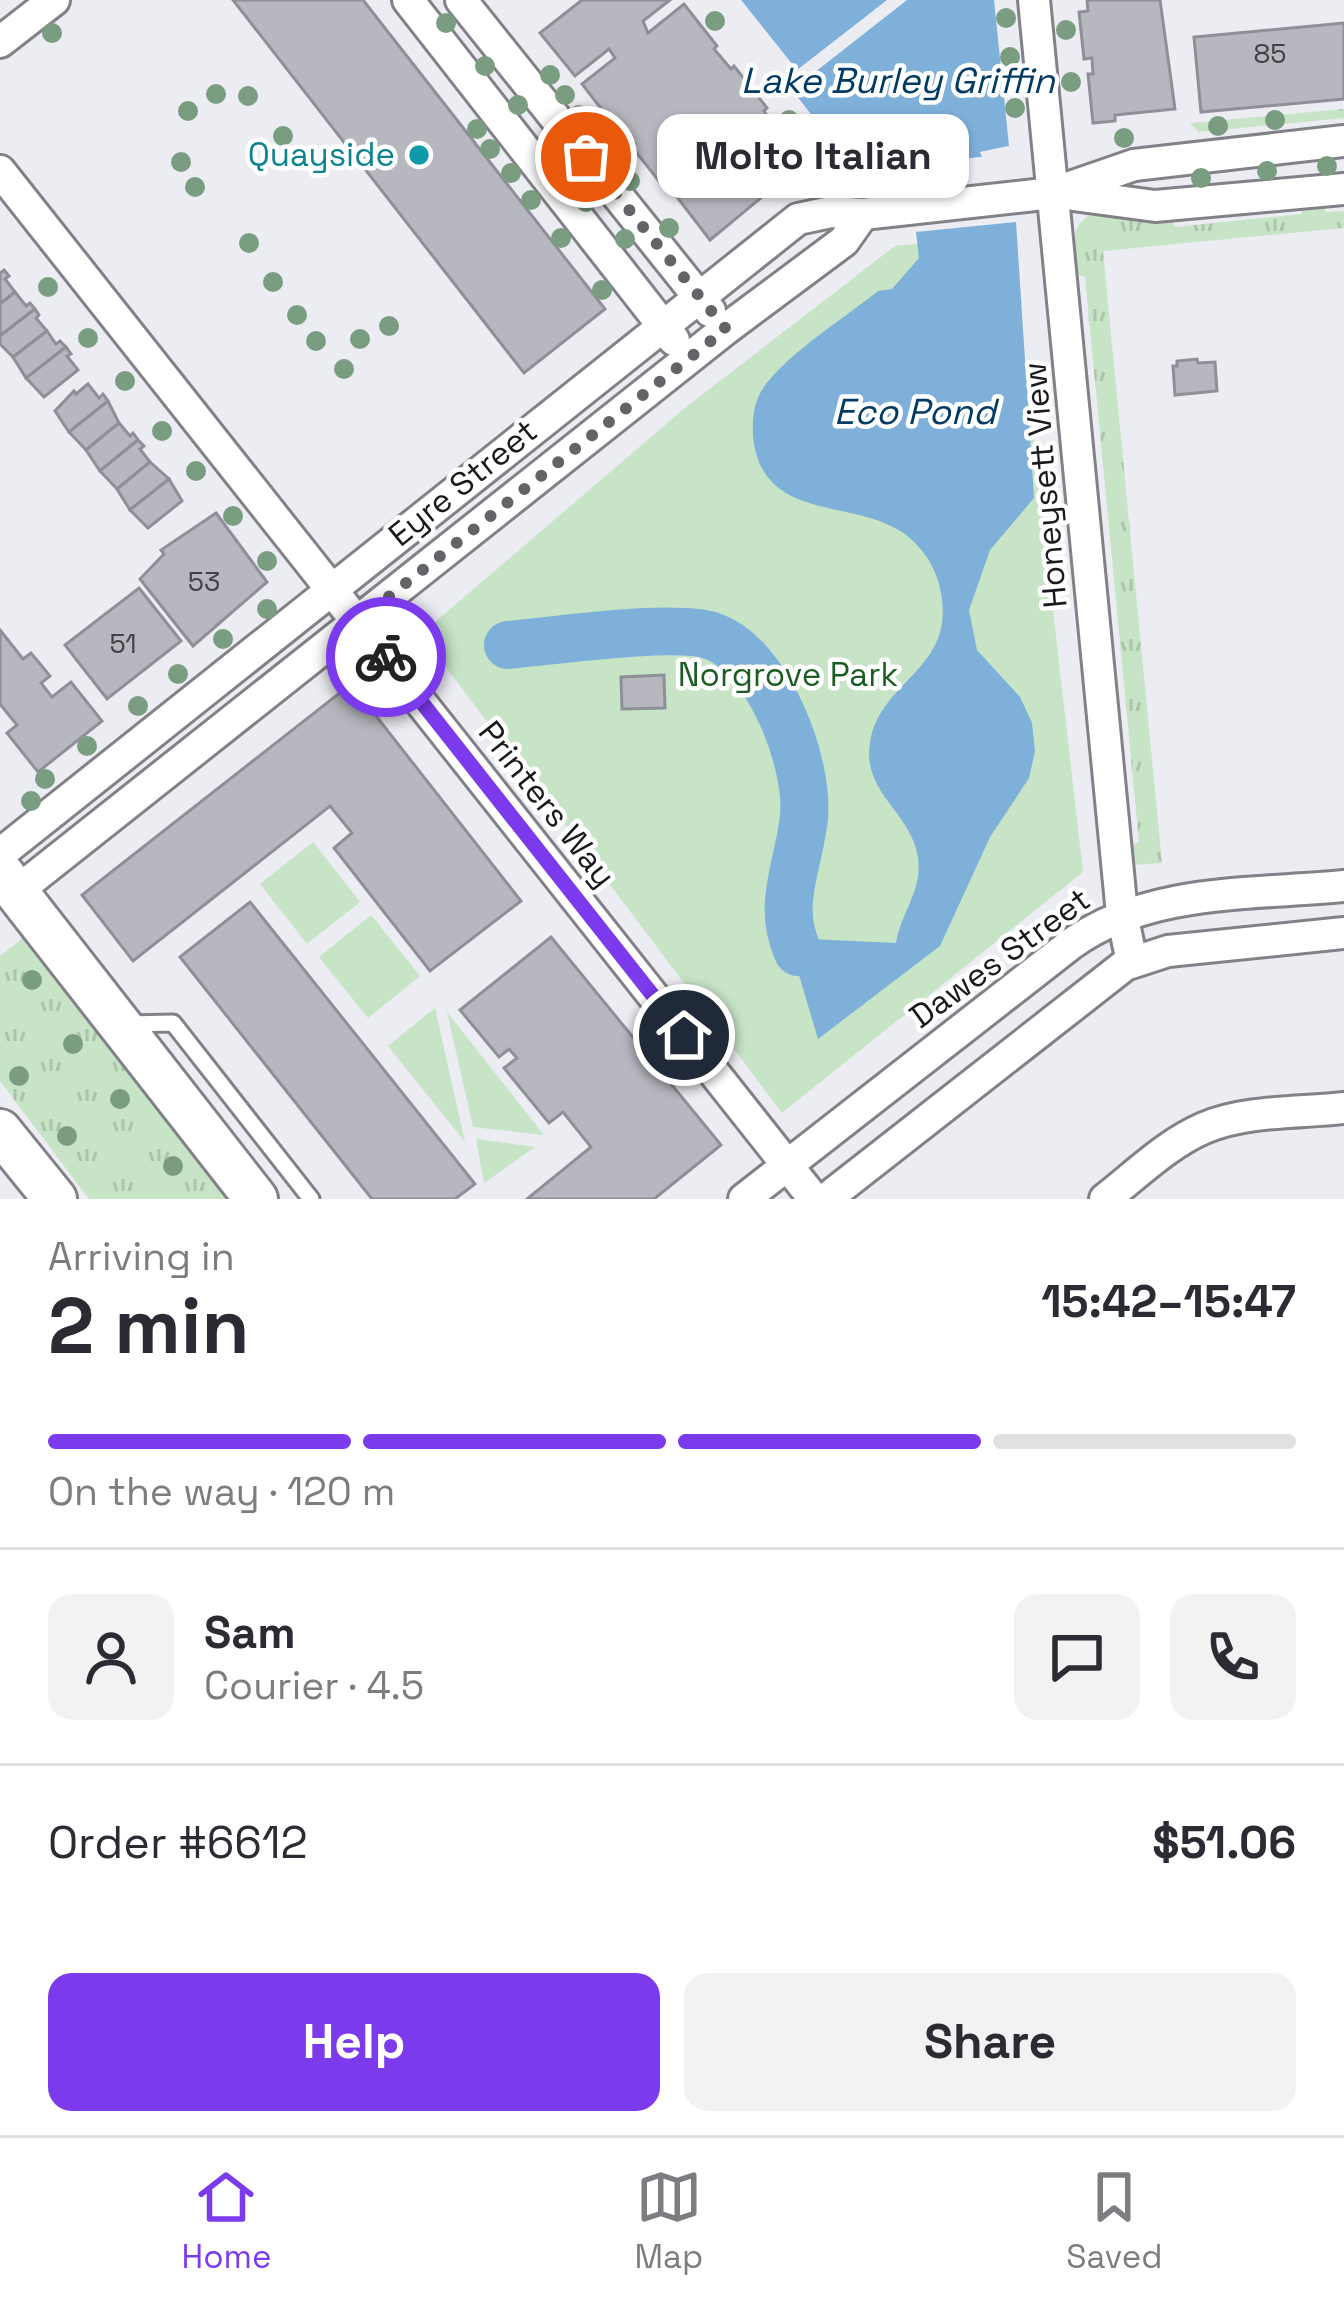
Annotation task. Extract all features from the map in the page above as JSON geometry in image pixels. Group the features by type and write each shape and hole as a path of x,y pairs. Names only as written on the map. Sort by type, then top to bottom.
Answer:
{"main road":[{"path":"4,880 256,1199"},
{"path":"0,1131 55,1199"}],"street":[{"path":"0,42 54,0"},
{"path":"408,0 688,359"},
{"path":"461,0 726,329"},
{"name":"Honeysett View","path":"1034,0 1122,914 1132,962"},
{"name":"Eyre Street","path":"1053,193 1134,165 1344,141"},
{"name":"Printers Way","path":"0,171 814,1199"},
{"name":"Eyre Street","path":"4,880 78,791 798,219 831,212 863,214 1053,193 1148,206 1344,189"},
{"name":"Eyre Street","path":"4,880 104,822 726,329 844,241 863,214"},
{"path":"78,791 104,822"},
{"name":"Dawes Street","path":"744,1199 1071,944 1122,914 1164,903 1344,886"},
{"path":"826,1199 1100,981 1132,962 1168,951 1344,933"},
{"path":"1105,1199 1174,1145 1206,1127 1236,1119 1344,1108"}],"lane":[{"path":"118,1024 173,1023 311,1199"}],"green space":[{"path":"1344,109 1344,118 1199,132 1190,123"},
{"path":"1321,203 1326,212 1344,211 1344,228 1103,251 1162,863 1132,865 1128,848 1139,842 1085,277 1073,273 1077,229 1097,213 1171,218 1175,227 1301,214 1304,205"},
{"name":"Norgrove Park","path":"1010,234 1083,872 782,1113 421,634 686,407 895,246"},
{"path":"313,842 360,902 307,944 260,884"},
{"path":"371,915 420,976 368,1018 319,957"},
{"path":"27,935 236,1199 89,1199 0,1081 0,956"},
{"path":"435,1008 465,1142 388,1046"},
{"path":"447,1012 544,1135 473,1127"},
{"path":"476,1139 535,1147 484,1183"}],"water":[{"name":"Lake Burley Griffin","path":"741,0 994,0 1009,146 981,152 983,157 882,166 886,162 848,161 792,90 803,81 797,71"},
{"name":"Eco Pond","path":"1016,222 1034,498 990,550 969,610 977,650 1020,697 1032,723 1035,751 1029,778 990,837 940,946 818,1039 788,938 896,943 915,891 918,857 914,841 873,776 870,743 888,702 929,655 943,613 933,567 903,533 875,519 808,503 771,481 759,463 753,436 755,409 766,384 791,358 878,291 892,289 919,258 916,232"}],"pier":[{"path":"735,0 741,0 797,70 887,0 907,0 787,94 786,88 796,80"},
{"path":"1009,146 1010,152 989,156 985,163 882,172 852,167 848,161 888,162 885,166 982,157 980,152"}],"building":[{"name":"Quayside","path":"233,0 363,0 605,309 524,373"},
{"path":"582,0 670,0 643,21 648,33 684,4 717,46 714,49 767,108 764,111 771,121 775,117 808,159 710,240 677,197 707,173 700,163 666,190 620,125 616,128 582,84 615,58 609,49 575,76 540,33"},
{"path":"1087,0 1160,0 1175,109 1115,115 1115,121 1093,123 1088,74 1093,74 1092,58 1084,59 1079,12 1088,11"},
{"path":"1344,23 1344,99 1201,112 1194,37"},
{"path":"4,270 15,292 0,304 0,273"},
{"path":"15,292 35,309 0,336 0,304"},
{"path":"35,309 47,331 13,357 0,344 0,336"},
{"path":"47,331 56,344 60,341 66,347 26,378 13,357"},
{"path":"66,347 78,370 44,397 26,378"},
{"path":"1197,359 1198,363 1215,362 1217,391 1175,395 1173,366 1177,361"},
{"path":"88,384 108,401 69,432 55,411"},
{"path":"108,401 119,423 86,450 69,432"},
{"path":"119,423 138,440 100,471 86,450"},
{"path":"138,440 150,462 117,489 100,471"},
{"path":"150,462 169,479 130,510 117,489"},
{"path":"169,479 182,501 148,528 130,510"},
{"path":"216,513 267,582 193,646 140,579 164,554 161,550"},
{"path":"139,588 181,641 107,699 65,645"},
{"path":"0,630 23,659 31,653 50,676 41,683 52,697 71,682 102,721 38,772 7,733 17,725 0,704"},
{"path":"664,675 665,708 622,709 621,677"},
{"path":"351,684 521,901 430,971 334,848 352,833 330,806 133,961 82,895"},
{"path":"250,902 475,1184 455,1199 372,1199 180,957"},
{"path":"551,937 721,1145 654,1199 527,1199 591,1147 563,1112 549,1123 504,1068 517,1058 509,1049 499,1057 460,1010"}],"waterway":[{"path":"508,645 643,632 695,632 732,647 751,665 781,713 800,768 804,817 789,901 798,952"}],"way so far":[{"path":"386,657 357,622 726,329 586,157"}],"place":[{"name":"Quayside","path":"419,155"},
{"name":"Molto Italian","path":"586,157"}],"route":[{"path":"386,657 684,1035"}]}
